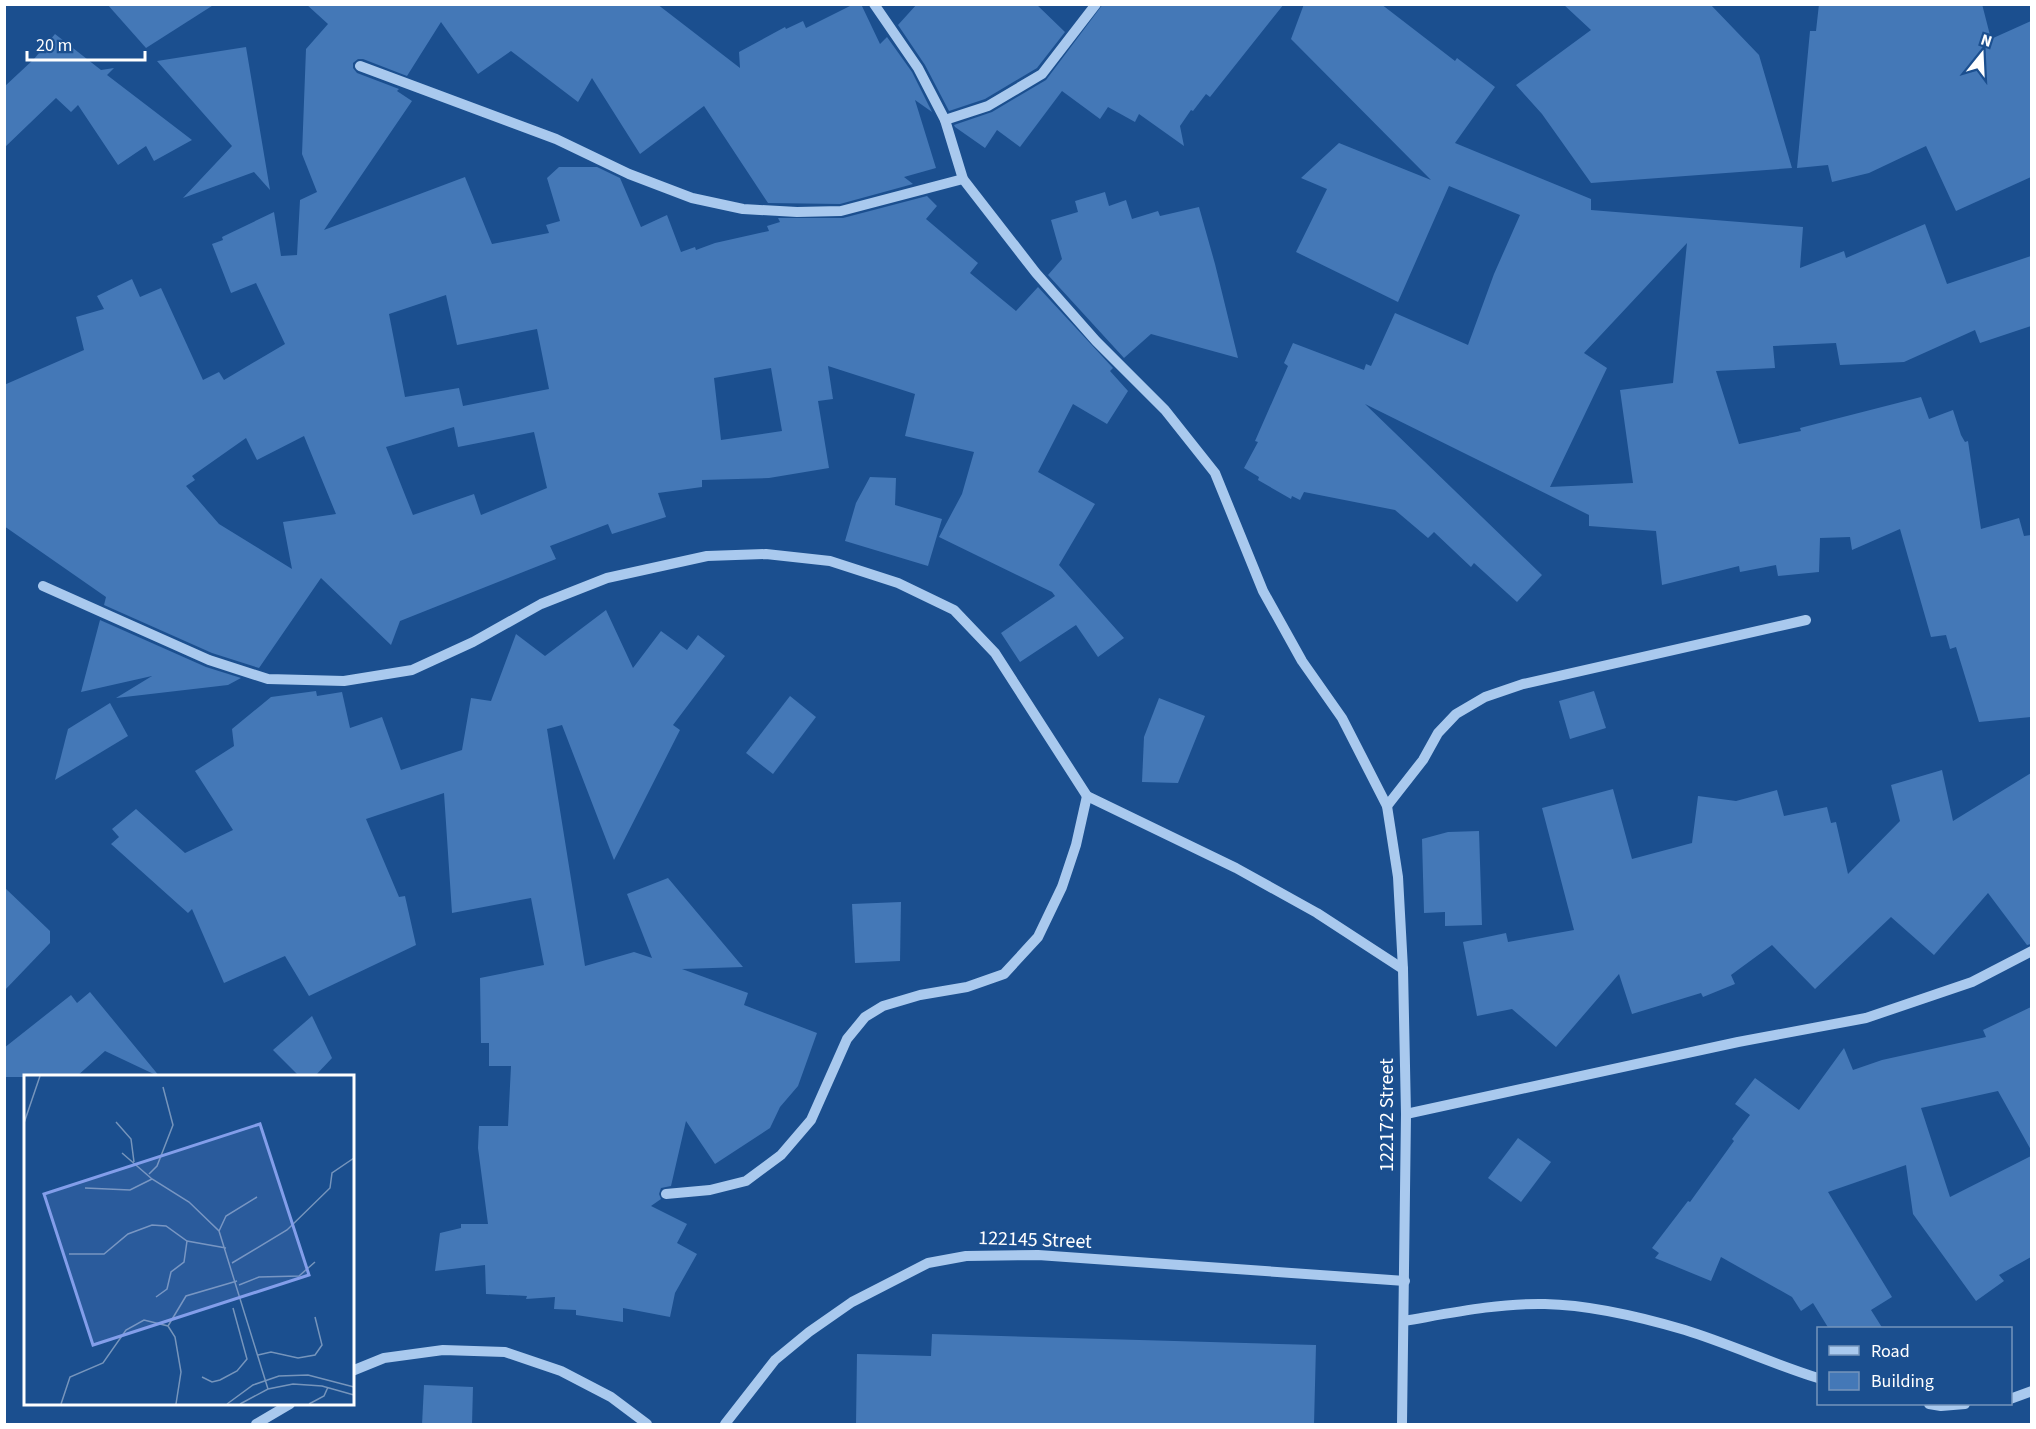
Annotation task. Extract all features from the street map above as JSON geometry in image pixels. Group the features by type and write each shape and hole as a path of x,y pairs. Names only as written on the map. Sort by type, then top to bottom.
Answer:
{"street":[{"path":"360,66 556,139 629,174 692,198 743,209 797,212 841,211 963,179 945,120 918,68 874,4"},
{"path":"945,120 988,106 1042,74 1096,4"},
{"name":"122172 Street","path":"963,179 1036,273 1096,341 1165,410 1215,473 1263,591 1302,661 1342,718 1387,806 1398,877 1403,969 1406,1114 1402,1425"},
{"path":"43,586 209,660 268,679 344,681 412,670 473,642 541,604 607,578 707,556 766,554 830,561 898,583 954,610 994,653 1087,796 1246,874 1317,913 1403,969"},
{"path":"1387,806 1423,760 1438,733 1456,714 1485,697 1523,684 1806,620"},
{"path":"666,1194 710,1190 746,1181 782,1155 811,1120 848,1039 865,1017 883,1006 920,995 967,987 1004,974 1038,937 1057,897 1076,845 1087,796"},
{"path":"1406,1114 1738,1042 1866,1018 1972,982 2031,951"},
{"name":"122145 Street","path":"725,1425 775,1360 809,1332 852,1302 928,1263 966,1256 1038,1256 1405,1281"},
{"path":"1404,1321 1494,1306 1546,1304 1603,1310 1685,1330 1817,1378"},
{"path":"354,1370 384,1358 443,1350 505,1352 561,1371 611,1397 647,1425"},
{"path":"2012,1398 2031,1391"},
{"path":"256,1425 288,1405"},
{"path":"1935,1405 1953,1405"}],"building":[{"path":"107,4 215,4 146,48"},
{"path":"306,4 657,4 740,68 739,52 785,27 786,29 803,21 806,28 854,4 861,4 880,44 887,37 912,72 932,112 915,100 936,168 904,177 913,184 840,204 768,203 704,106 640,154 592,78 578,102 511,51 478,74 441,22 407,76 363,59 358,59 353,63 353,68 357,73 399,89 397,91 412,101 324,230 465,177 492,244 549,233 546,225 560,221 547,178 559,167 597,167 620,178 641,227 667,215 681,252 769,231 767,226 780,222 778,218 843,218 927,196 937,206 926,219 978,263 970,273 1016,311 1038,287 1113,368 1110,371 1128,391 1107,424 1073,404 1038,472 1095,504 1059,565 1124,638 1098,657 1076,625 1020,662 1001,633 1055,596 1052,592 939,537 962,494 974,452 905,436 915,394 828,366 833,399 818,401 829,468 769,478 702,480 702,487 658,493 666,517 612,534 608,524 550,546 556,559 400,621 391,645 321,578 259,668 212,653 104,605 106,597 4,526 4,385 84,350 76,317 104,309 97,296 132,279 140,297 161,288 203,380 219,372 224,380 285,344 256,283 231,293 212,244 274,212 281,256 297,255 300,200 317,192 302,154 306,49 328,24","holes":["446,295 457,345 537,329 549,389 463,406 459,388 405,397 389,314","771,368 782,431 721,440 714,378","454,427 458,447 534,432 547,488 481,515 474,494 413,515 386,447","304,436 336,514 283,522 292,569 219,524 186,486 195,480 192,476 246,438 257,460"]},
{"path":"917,4 1036,4 1065,32 1037,68 985,99 949,111 925,65 898,25"},
{"path":"1103,4 1284,4 1210,97 1206,94 1193,111 1191,110 1180,126 1184,146 1139,114 1135,122 1108,107 1100,119 1062,91 1020,147 997,130 985,148 955,127 954,125 992,112 1046,80"},
{"path":"1304,4 1381,4 1455,61 1457,58 1495,87 1455,143 1591,199 1591,210 1803,227 1800,268 1844,251 1846,258 1925,224 1947,284 2031,256 2031,326 1980,343 1975,330 1904,362 1840,365 1836,343 1773,346 1775,368 1716,371 1739,444 1801,431 1800,428 1921,397 1929,419 1953,410 1961,435 1965,442 1968,441 1981,529 2019,518 2024,536 2031,535 2031,717 1979,722 1956,647 1950,649 1946,635 1931,637 1900,529 1852,550 1850,537 1820,538 1819,572 1778,576 1776,565 1740,572 1739,566 1662,585 1656,531 1589,526 1589,515 1365,404 1542,575 1517,602 1474,563 1471,567 1434,532 1428,538 1395,510 1304,492 1300,500 1292,496 1291,499 1258,480 1259,477 1244,468 1258,442 1255,441 1288,366 1284,363 1293,343 1364,370 1366,364 1371,366 1395,313 1468,345 1494,274 1520,215 1449,186 1398,302 1296,252 1327,189 1301,178 1339,143 1431,180 1291,39","holes":["1687,243 1673,383 1620,390 1633,483 1550,487 1607,368 1584,353"]},
{"path":"1563,4 1710,4 1759,55 1792,168 1591,183 1542,114 1516,85 1591,30"},
{"path":"1819,4 1982,4 1991,39 2031,21 2031,177 1956,211 1926,146 1869,173 1832,182 1828,165 1797,168 1810,31 1816,31"},
{"path":"55,34 101,70 114,68 107,75 192,140 154,161 146,146 118,165 78,105 71,112 56,98 4,148 4,87 34,59"},
{"path":"246,47 270,190 254,172 183,198 232,146 157,61"},
{"path":"1105,192 1109,206 1126,200 1132,219 1158,211 1160,216 1199,207 1238,358 1151,334 1124,358 1048,275 1062,259 1051,220 1078,212 1075,201"},
{"path":"870,477 896,478 895,505 942,519 928,566 845,541 856,503"},
{"path":"606,610 633,668 661,631 687,650 698,635 725,656 673,725 680,730 614,860 562,725 547,729 585,966 634,952 652,958 627,894 668,878 743,967 682,969 748,993 744,1005 817,1033 798,1086 780,1107 770,1128 715,1164 686,1121 671,1186 661,1188 659,1194 661,1199 651,1206 687,1224 677,1243 697,1254 675,1293 670,1317 623,1308 623,1322 576,1315 576,1310 554,1309 555,1297 526,1299 527,1296 486,1294 485,1265 435,1271 440,1233 461,1228 461,1224 488,1224 478,1148 479,1126 508,1126 511,1066 489,1066 489,1043 481,1043 480,978 544,965 531,898 452,913 444,793 366,819 399,897 405,896 416,945 309,996 285,956 224,983 192,909 188,913 111,844 119,837 112,829 136,809 185,853 233,830 195,771 234,746 232,729 271,697 316,691 317,696 342,692 350,728 382,717 401,770 462,750 471,698 491,701 516,634 545,656"},
{"path":"100,620 206,667 241,678 228,685 116,698 152,676 81,692"},
{"path":"1594,691 1606,728 1570,739 1559,701"},
{"path":"790,696 816,717 773,774 746,753"},
{"path":"1159,698 1205,716 1178,783 1142,782 1144,737"},
{"path":"110,703 128,736 55,780 68,729"},
{"path":"1942,770 1953,821 2031,773 2031,944 2027,945 1988,893 1934,955 1891,917 1815,989 1772,945 1731,975 1735,984 1703,997 1701,993 1632,1014 1619,974 1556,1047 1512,1009 1477,1016 1463,942 1506,933 1508,942 1574,930 1542,808 1613,789 1632,859 1692,843 1698,796 1736,801 1777,790 1784,816 1827,807 1831,823 1836,822 1848,874 1900,821 1891,785"},
{"path":"1479,831 1482,925 1445,926 1445,912 1424,913 1422,839 1448,832"},
{"path":"4,887 50,931 50,943 4,991"},
{"path":"901,902 900,961 855,963 852,904"},
{"path":"90,992 158,1075 105,1051 78,1075 4,1077 4,1048 71,995 77,1003"},
{"path":"2031,1007 2031,1150 1998,1091 1921,1108 1950,1197 2031,1156 2031,1257 1999,1275 2004,1281 1976,1301 1913,1214 1906,1165 1828,1192 1892,1297 1871,1310 1882,1327 1828,1327 1813,1303 1801,1311 1792,1297 1721,1257 1711,1281 1655,1258 1659,1253 1652,1248 1688,1201 1690,1202 1750,1115 1735,1104 1755,1078 1799,1110 1844,1048 1853,1070 1882,1060 1986,1037 1983,1030"},
{"path":"312,1016 332,1058 316,1075 298,1075 273,1050"},
{"path":"1518,1138 1551,1162 1521,1202 1488,1178"},
{"path":"932,1334 1316,1345 1314,1425 856,1425 857,1354 931,1356"},
{"path":"424,1385 473,1387 472,1425 422,1425"}]}
